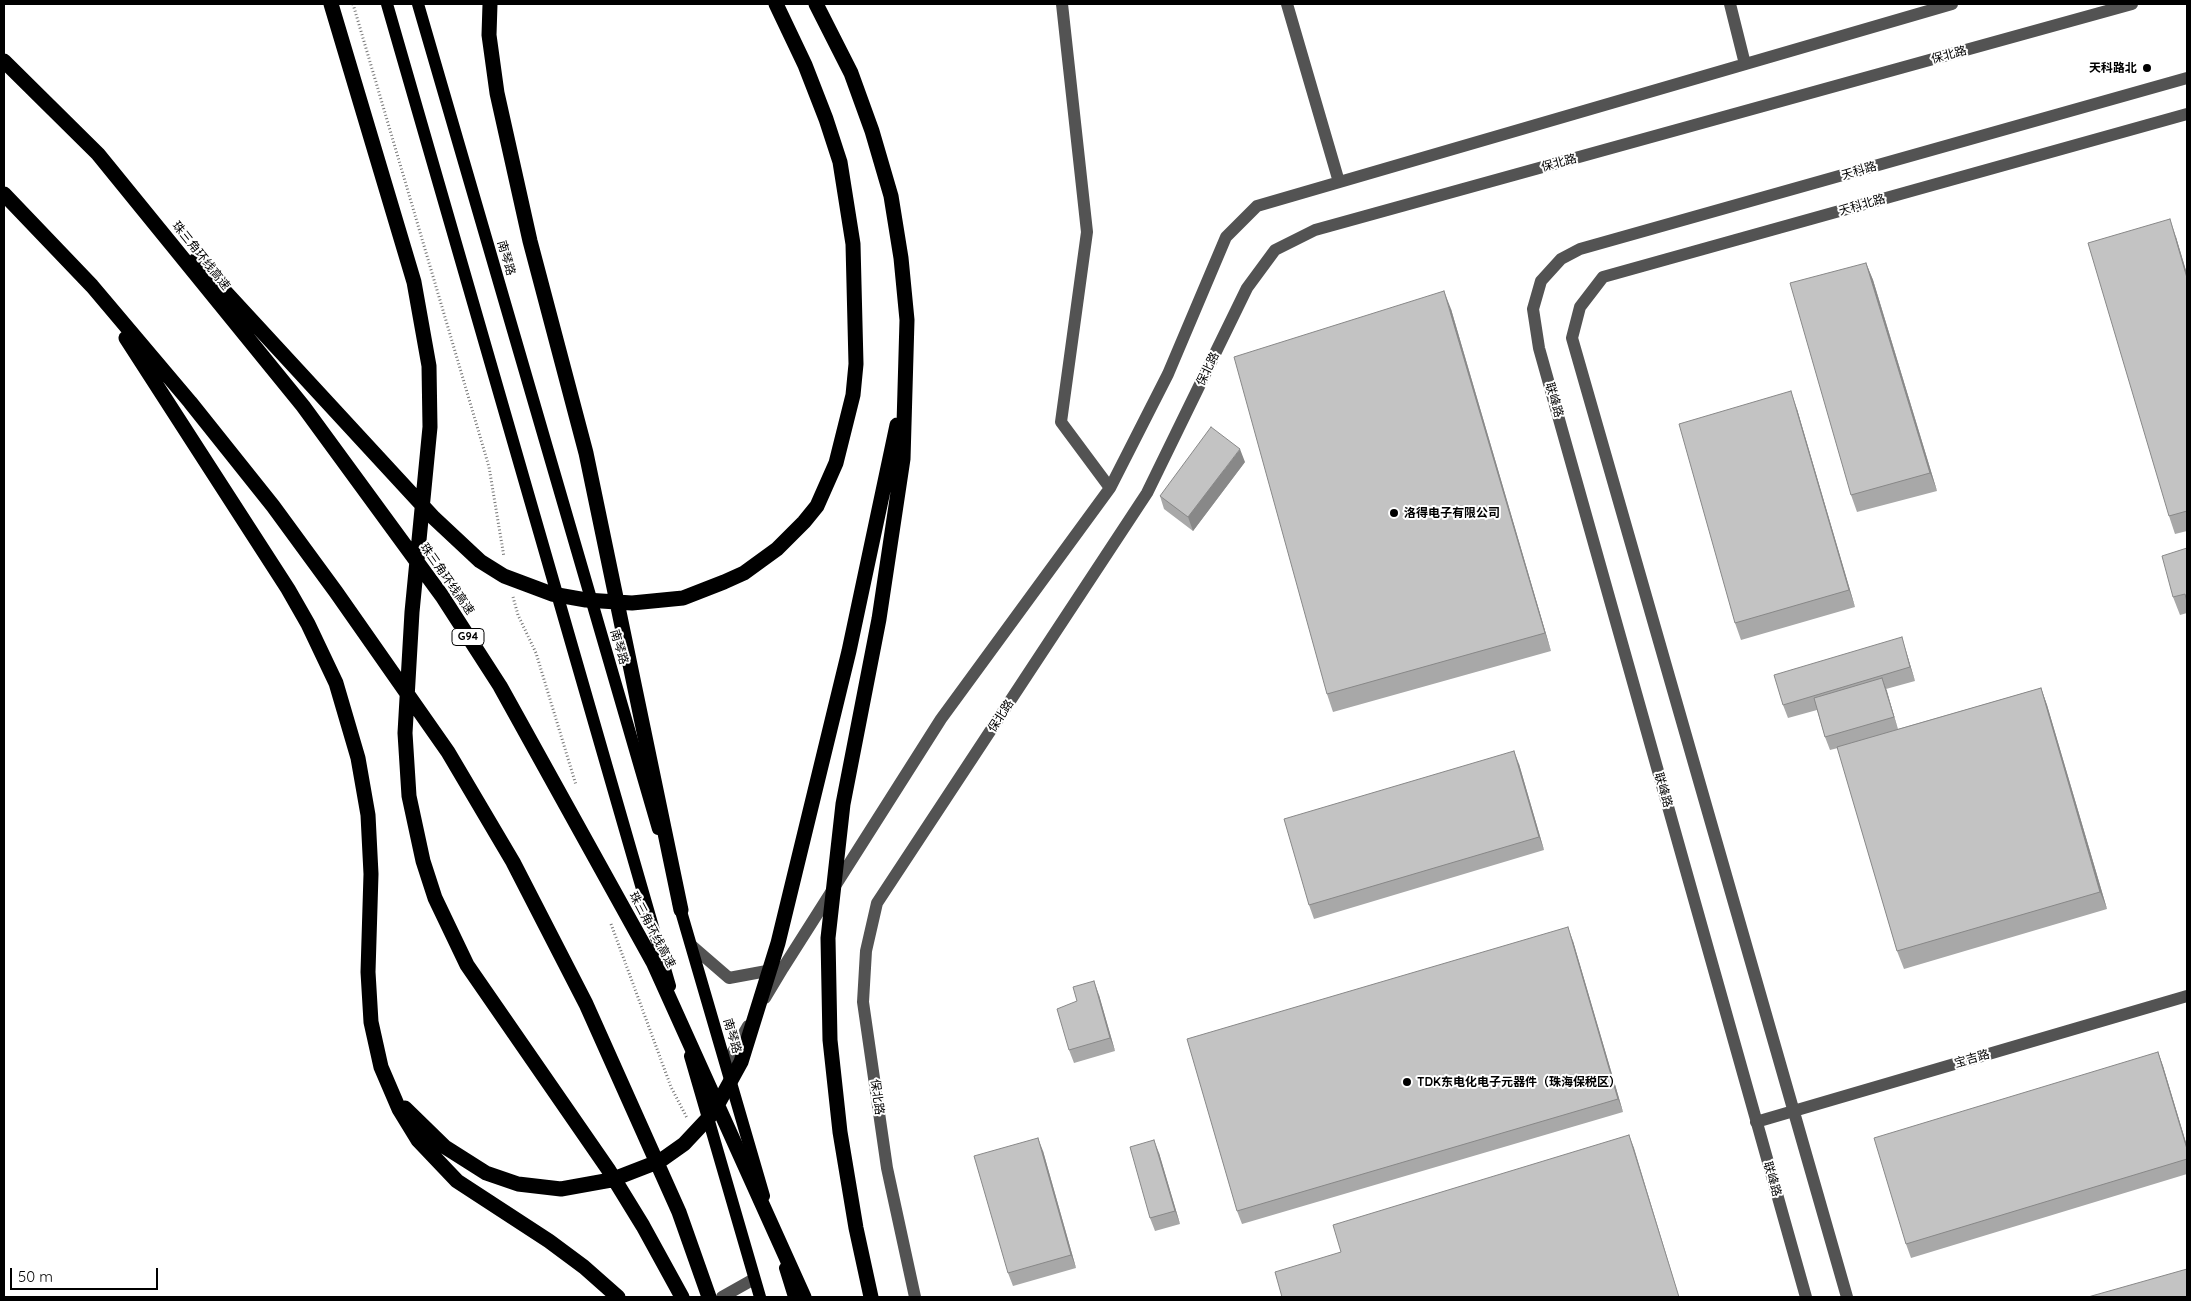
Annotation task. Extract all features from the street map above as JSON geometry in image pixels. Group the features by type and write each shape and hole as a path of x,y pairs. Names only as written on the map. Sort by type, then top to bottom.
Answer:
{"highway":[{"path":"331,4 414,282 429,366 430,428 412,612 405,732 408,796 423,861 435,898 467,965 608,1169 643,1226 682,1297"},
{"path":"490,4 489,35 497,93 530,241 586,453 681,910"},
{"path":"98,154 434,518 480,561 520,582 560,595 586,600 632,603 683,598 744,574 790,536 817,506 836,463 853,395 857,324 852,235 840,162 805,65 776,4"},
{"path":"816,4 851,73 872,131 891,196 901,258 907,320 906,386 896,459 879,619 843,804 828,938 830,1040 835,1095 847,1178 871,1297"},
{"name":"珠三角环线高速","path":"4,61 98,154 308,414 442,596 500,686 654,962 804,1297"},
{"path":"4,194 92,286 190,402 272,506 381,654 448,752 513,862 586,1004 679,1212 708,1297"},
{"path":"92,286 288,590 308,624 336,683 364,783 371,851 369,998 376,1048 390,1093 406,1123 418,1140 457,1181 549,1241 584,1267 618,1297"},
{"path":"390,1093 429,1134 470,1165 505,1180 548,1189 589,1186 632,1173 660,1161 684,1144 713,1113 740,1062 778,943 896,459"}],"main road":[{"path":"387,4 760,1297"},
{"name":"南琴路","path":"418,4 794,1297"}],"street":[{"path":"1062,4 1087,232 1061,422 1110,488"},
{"path":"1287,4 1338,182"},
{"path":"1730,4 1745,64"},
{"path":"726,1064 783,968 941,719 1110,488 1168,374 1226,237 1257,206 1952,4"},
{"name":"保北路","path":"915,1297 887,1168 863,1002 866,950 877,903 1147,493 1247,288 1275,250 1315,230 2132,4"},
{"name":"天科路","path":"1541,281 1561,259 1580,248 2187,78"},
{"name":"天科北路","path":"1794,1111 1572,338 1580,306 1603,277 2187,114"},
{"name":"联峰路","path":"1541,281 1532,309 1539,348 1806,1297"},
{"path":"692,946 729,978 783,968"},
{"name":"宝吉路","path":"1756,1122 2187,996"},
{"path":"1794,1111 1848,1297"},
{"path":"722,1297 754,1279"}],"path":[{"path":"353,4 489,467 499,538 506,567"},
{"path":"513,596 518,615 536,653 569,756 578,793"},
{"path":"608,916 670,1087 688,1121"}],"building":[{"path":"2170,219 2187,278 2187,511 2169,516 2088,243"},
{"path":"1866,263 1930,473 1851,495 1790,283"},
{"name":"洛得电子有限公司","path":"1444,291 1545,633 1327,694 1234,357"},
{"path":"1791,391 1849,590 1735,623 1679,424"},
{"path":"1211,427 1240,449 1188,517 1160,496"},
{"path":"2187,548 2187,602 2185,594 2173,597 2162,556"},
{"path":"1902,637 1910,667 1783,705 1774,675"},
{"path":"1882,678 1894,717 1825,737 1814,698"},
{"path":"2041,688 2100,892 1897,951 1837,747"},
{"path":"1514,751 1539,837 1309,905 1284,819"},
{"name":"TDK东电化电子元器件（珠海保税区）","path":"1568,927 1618,1099 1237,1211 1187,1039"},
{"path":"1094,981 1110,1038 1069,1050 1057,1009 1077,1001 1073,987"},
{"path":"2158,1052 2187,1149 2187,1159 1906,1244 1874,1138"},
{"path":"1629,1135 1679,1297 1282,1297 1275,1272 1341,1252 1333,1225"},
{"path":"1038,1138 1071,1255 1008,1273 974,1156"},
{"path":"1154,1140 1175,1211 1150,1218 1130,1147"},
{"path":"2187,1269 2187,1297 2088,1297"}],"place":[{"name":"天科路北","path":"2147,68"},
{"name":"洛得电子有限公司","path":"1394,513"},
{"name":"TDK东电化电子元器件（珠海保税区）","path":"1407,1082"}]}
